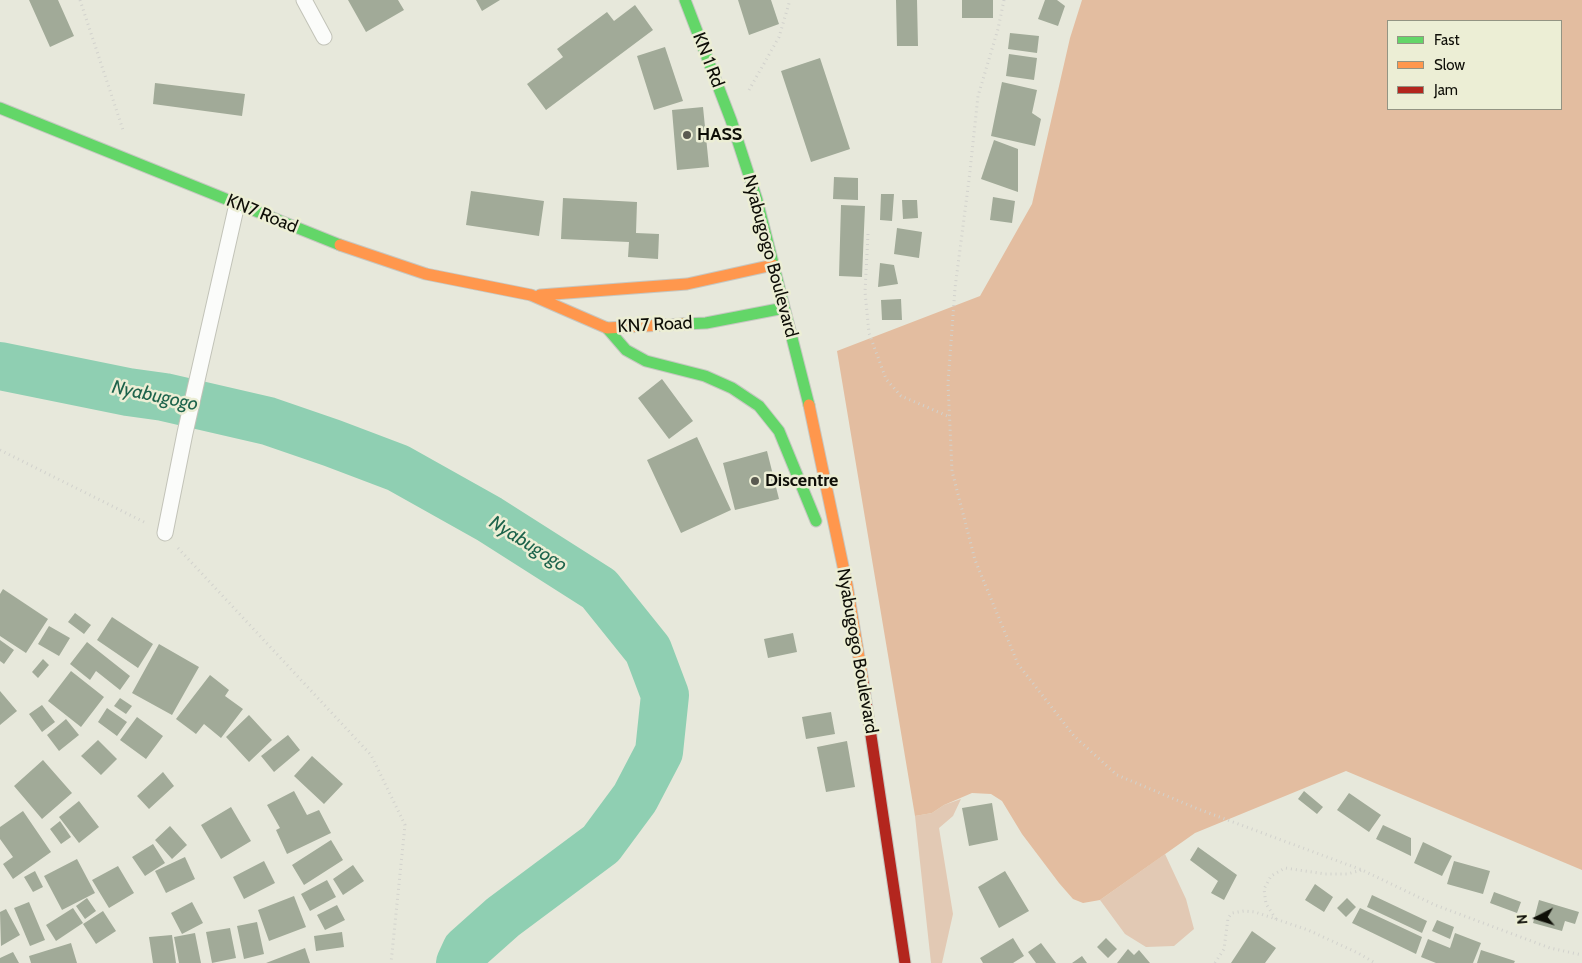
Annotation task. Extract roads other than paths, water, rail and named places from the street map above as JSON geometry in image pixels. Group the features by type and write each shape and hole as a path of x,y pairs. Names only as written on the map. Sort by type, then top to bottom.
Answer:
{"main road":[{"name":"KN 1 Rd","path":"684,0 731,120"},
{"name":"KN7 Road","path":"0,108 355,251 417,271 531,295 607,328 706,323 784,308"},
{"name":"Nyabugogo Boulevard","path":"731,120 757,200 816,433 845,576 874,748"},
{"name":"KN7 Road","path":"531,295 608,292 687,284 774,264"},
{"path":"607,328 626,350 646,361 705,376 732,388 759,406 779,431 817,525 802,457"},
{"name":"Nyabugogo Boulevard","path":"838,596 874,748"},
{"path":"874,748 905,963"}],"lane":[{"path":"304,0 324,37"},
{"path":"165,533 185,433 237,204"}],"waterway":[{"name":"Nyabugogo","path":"0,366 128,392 164,397 268,421 398,468 489,519 599,589 648,650 665,695 659,752 635,798 601,844 503,917 466,950 460,963"}],"place":[{"name":"HASS","path":"687,135"},
{"name":"Discentre","path":"755,481"}]}
